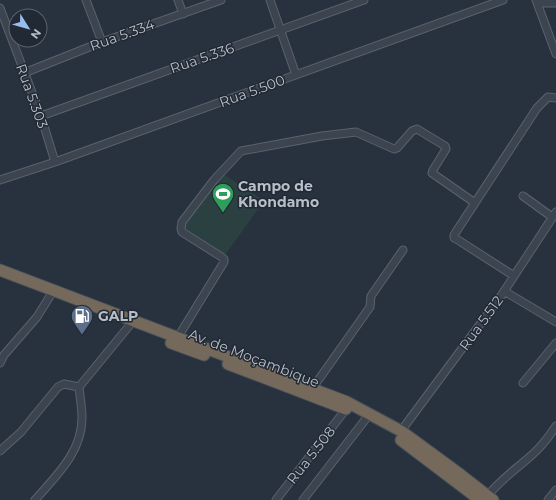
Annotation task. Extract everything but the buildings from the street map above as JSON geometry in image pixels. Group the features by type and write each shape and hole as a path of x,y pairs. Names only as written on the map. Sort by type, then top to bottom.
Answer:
{"highway":[{"name":"Av. de Moçambique","path":"0,270 347,402 401,431 486,499"},
{"name":"Av. de Moçambique","path":"0,277 346,409 397,438 464,480"}],"street":[{"path":"86,0 102,42"},
{"path":"178,0 183,14"},
{"name":"Rua 5.334","path":"24,73 102,42 221,0"},
{"path":"270,0 296,75"},
{"name":"Rua 5.336","path":"41,116 364,0"},
{"name":"Rua 5.500","path":"0,180 56,162 503,0"},
{"path":"556,3 537,1 556,54"},
{"name":"Rua 5.303","path":"0,8 41,116 56,162"},
{"path":"514,276 454,238 454,235 537,108 548,97 556,98"},
{"path":"178,337 224,262 224,259 220,256 182,232 182,222 214,180 241,151 322,136 356,132 396,148 412,131 417,129 445,146 446,149 432,170 432,173 475,203"},
{"path":"523,196 554,215"},
{"name":"Rua 5.512","path":"401,431 504,291 554,215"},
{"path":"312,389 370,306 371,296 403,250"},
{"path":"504,291 555,319"},
{"path":"0,363 4,355 37,317 50,296"},
{"path":"35,500 64,466 78,444 82,418 79,387 129,326"},
{"path":"523,383 556,344"},
{"path":"0,451 21,432 58,387 64,384 79,387"},
{"name":"Rua 5.508","path":"276,500 346,409"},
{"path":"303,500 365,420"},
{"path":"486,499 505,477 536,452 556,426"},
{"path":"548,500 556,490"}],"green space":[{"name":"Campo de Khondamo","path":"222,173 264,201 225,255 182,227"}],"place":[{"name":"Campo de Khondamo","path":"223,214"},
{"name":"GALP","path":"82,336"}]}
